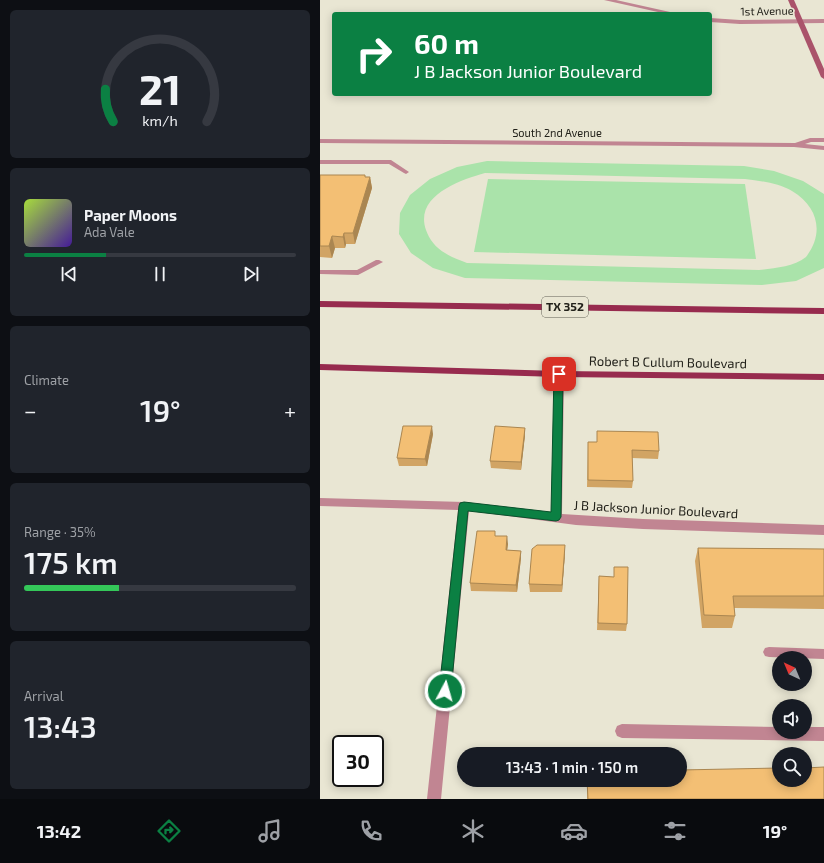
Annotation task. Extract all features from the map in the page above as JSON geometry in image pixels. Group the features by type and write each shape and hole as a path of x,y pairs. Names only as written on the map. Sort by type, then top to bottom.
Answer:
{"main road":[{"path":"791,0 824,77"},
{"name":"TX 352","path":"320,304 824,311"},
{"path":"810,311 824,308"},
{"name":"Robert B Cullum Boulevard","path":"320,367 559,374 824,377"}],"street":[{"path":"607,0 666,12"},
{"name":"1st Avenue","path":"712,20 720,22 824,21"},
{"name":"South 2nd Avenue","path":"794,145 810,140 824,140"},
{"name":"South 2nd Avenue","path":"320,141 794,145 824,148"},
{"path":"556,517 559,374"},
{"name":"J B Jackson Junior Boulevard","path":"320,502 464,506 556,517 643,524 824,530"},
{"path":"434,799 464,506"},
{"path":"622,732 824,734"}],"lane":[{"path":"320,162 391,162 406,172"},
{"path":"321,275 358,273 379,262"},
{"path":"769,652 824,654"}],"green space":[{"path":"487,161 744,166 774,171 803,181 824,194 824,268 796,281 762,285 465,278 433,268 411,253 399,234 400,213 410,195 430,179 457,167","holes":["485,173 745,179 787,188 801,197 808,205 816,221 817,230 812,248 806,257 790,265 759,270 467,263 450,256 436,246 427,233 424,218 427,208 433,199 442,191 452,185"]},
{"path":"488,179 745,184 756,259 474,252"}],"building":[{"path":"320,175 365,175 365,177 370,177 353,233 344,233 343,237 332,236 329,246 320,246"},
{"path":"403,426 432,426 425,459 397,458"},
{"path":"495,426 525,428 521,462 490,461"},
{"path":"597,431 658,432 659,451 632,450 633,481 588,480 588,442 597,442"},
{"path":"477,531 495,531 495,536 507,536 506,550 521,551 516,585 470,583"},
{"path":"537,545 565,545 562,585 529,584 532,549"},
{"path":"698,548 824,549 824,596 733,596 735,616 704,615"},
{"path":"614,567 628,567 627,624 598,623 599,576 614,577"},
{"path":"824,767 824,799 588,799 587,787 687,787 687,770 772,768 772,787 812,787 812,768"}],"route":[{"path":"445,691 464,506 556,517 559,374"}]}
